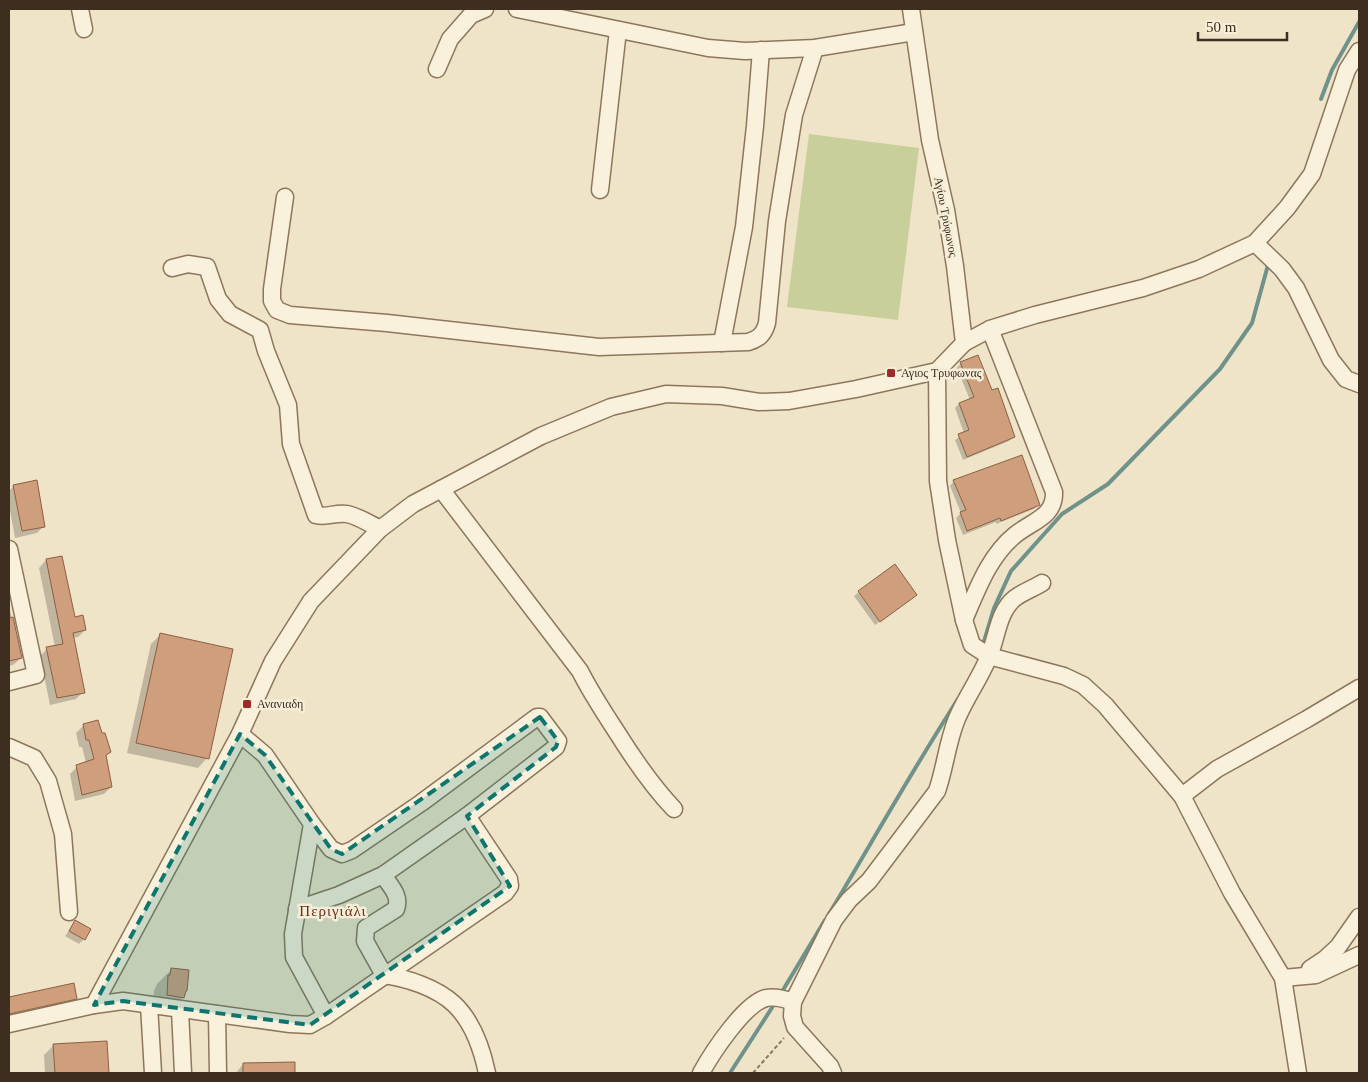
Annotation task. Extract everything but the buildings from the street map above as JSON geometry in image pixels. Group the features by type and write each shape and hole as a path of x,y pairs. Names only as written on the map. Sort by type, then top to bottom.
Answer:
{"street":[{"path":"80,9 84,29"},
{"path":"437,69 450,39 471,15 485,9"},
{"path":"517,9 708,48 745,51 815,48 914,32"},
{"name":"Αγίου Τρύφωνος","path":"911,9 930,140 946,210 955,266 964,343"},
{"path":"600,190 618,30"},
{"path":"285,197 272,301 277,310 290,315 387,322 599,347 748,342 758,339 768,323 777,221 794,115 815,48"},
{"path":"722,343 744,227 761,50"},
{"path":"94,1005 240,734 273,661 311,601 380,529 413,504 541,436 611,407 666,394 722,396 759,402 789,401 936,372 964,343 990,329 1035,315 1143,288 1199,269 1255,243 1287,208 1312,174 1348,70 1359,51"},
{"path":"1255,243 1282,269 1296,288 1331,360 1346,378 1359,384"},
{"path":"172,268 188,264 207,267 218,299 230,314 260,330 266,351 288,405 291,444 316,515 325,518 335,514 348,514 380,529"},
{"path":"964,620 986,570 995,557 1014,536 1050,511 1054,502 1054,492 990,329"},
{"path":"936,372 938,481 946,540 964,620 982,652 1064,676 1083,685 1105,705 1182,796 1232,893 1283,978 1298,1073"},
{"path":"441,489 580,671 588,688 644,774 655,790 674,810"},
{"path":"9,549 36,674 9,682"},
{"path":"782,1000 848,900 869,881 905,836 937,791 942,778 948,745 955,722 982,652 1008,606 1015,598 1042,583"},
{"path":"1182,796 1217,769 1359,688"},
{"path":"240,734 265,755 331,849 342,854 352,850 421,803 537,717 540,717 558,741 556,747 467,816 383,875 339,895 297,909"},
{"path":"9,747 34,758 48,781 63,834 69,912"},
{"path":"9,1024 94,1005 123,1001 180,1010 310,1025 506,893 510,886 509,879 467,816"},
{"path":"312,824 293,934 294,957 326,1016"},
{"path":"383,875 398,897 398,903 396,909 366,928 365,941 384,975 413,981 454,1004 467,1020 482,1049 488,1073"},
{"path":"1302,975 1338,947 1359,917"},
{"path":"1283,978 1316,975 1359,956"},
{"path":"701,1073 730,1030 749,1009 761,1000 782,1000"},
{"path":"782,1000 792,1016 795,1027 830,1066 833,1073"},
{"path":"149,1005 153,1073"},
{"path":"180,1010 183,1073"},
{"path":"216,1014 218,1073"}],"path":[{"path":"753,1073 795,1027"}],"highlighted area":[{"path":"540,717 558,741 556,747 467,816 510,886 310,1025 123,1001 94,1005 240,734 265,755 331,849 342,854"}],"green space":[{"path":"809,134 919,148 898,320 787,307"}],"waterway":[{"path":"1321,99 1332,70 1359,22"},
{"path":"982,648 994,608 1011,571 1062,514 1108,484 1220,369 1252,323 1268,265"},
{"path":"829,914 958,699"},
{"path":"780,995 825,920"},
{"path":"730,1073 775,1003"}],"place":[{"name":"Αγιος Τρυφωνας","path":"891,373"},
{"name":"Ανανιαδη","path":"247,704"}],"district":[{"name":"Περιγιάλι","path":"333,911"}]}
